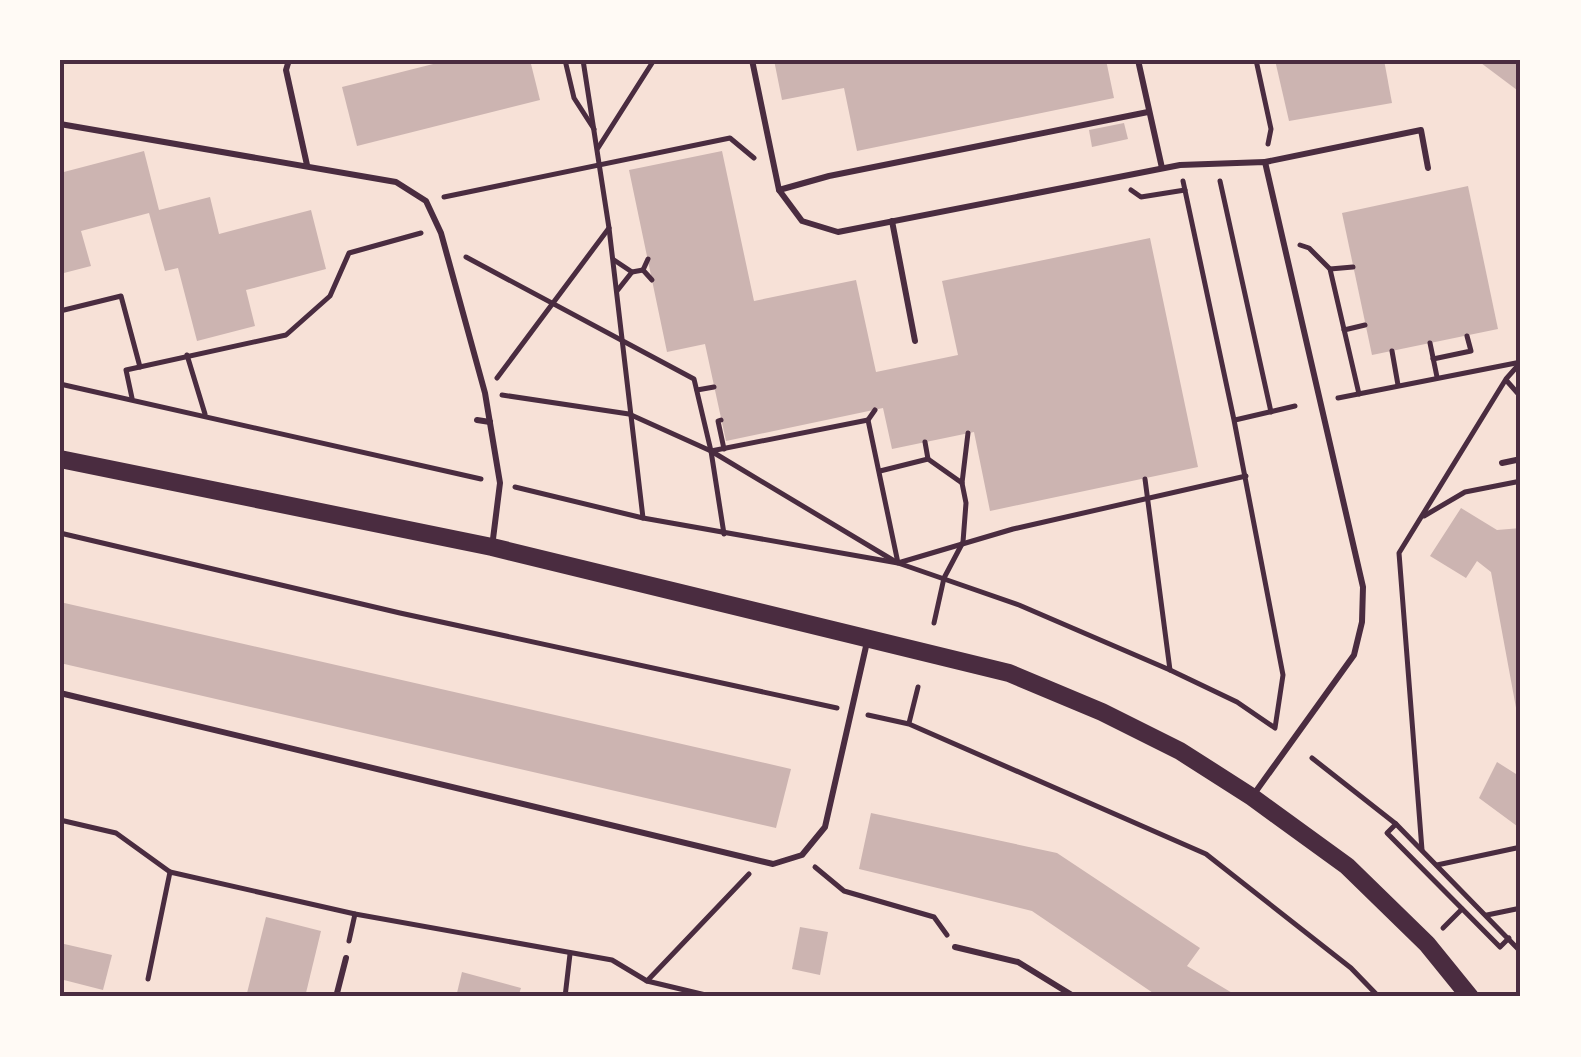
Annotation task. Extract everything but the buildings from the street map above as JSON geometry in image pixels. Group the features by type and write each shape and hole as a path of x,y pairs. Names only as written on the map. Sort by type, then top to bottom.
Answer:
{"main road":[{"path":"60,459 492,548 1009,674 1102,712 1180,751 1252,797 1347,866 1427,944 1470,997"}],"lane":[{"path":"290,60 286,70 307,166"},
{"path":"752,60 779,190 802,221 838,232 1162,168 1265,162 1421,130 1428,168"},
{"path":"1138,60 1162,168"},
{"path":"779,190 829,176 1148,112"},
{"path":"60,124 396,182 426,201 445,246 485,393 500,483 492,548"},
{"path":"1252,797 1354,655 1362,622 1363,587 1265,162"},
{"path":"892,221 915,341"},
{"path":"477,420 490,422"},
{"path":"1502,463 1521,459"},
{"path":"60,693 772,864 802,855 825,827 868,638"},
{"path":"956,947 1018,962 1075,997"},
{"path":"336,997 346,958"}],"path":[{"path":"566,60 574,98 595,132"},
{"path":"583,60 609,228 643,518"},
{"path":"598,148 654,60"},
{"path":"1256,60 1271,130 1265,162"},
{"path":"426,201 730,138 776,176"},
{"path":"1216,163 1270,412"},
{"path":"515,487 643,518 898,563 1019,605 1170,670 1237,702 1276,728 1283,675 1246,476 1180,165"},
{"path":"1141,198 1185,190"},
{"path":"132,398 126,370 286,336 330,296 349,254 438,228"},
{"path":"609,228 485,393 630,414 711,452 898,563 963,542 1246,476"},
{"path":"1282,238 1309,248 1330,269 1359,394"},
{"path":"445,246 694,379 724,534"},
{"path":"612,259 632,272"},
{"path":"642,270 648,259"},
{"path":"1330,269 1353,266"},
{"path":"616,291 632,272 642,270"},
{"path":"642,270 652,280"},
{"path":"60,311 122,296 140,366"},
{"path":"1343,330 1366,325"},
{"path":"1434,359 1470,351 1467,336"},
{"path":"1430,343 1438,377"},
{"path":"1392,351 1398,385"},
{"path":"187,356 204,414"},
{"path":"1338,398 1521,362"},
{"path":"1422,850 1399,553 1521,362"},
{"path":"1506,380 1521,397"},
{"path":"60,384 486,480"},
{"path":"696,390 714,387"},
{"path":"1234,420 1295,406"},
{"path":"711,452 741,442 868,420 874,410"},
{"path":"866,412 898,563"},
{"path":"720,424 724,449"},
{"path":"934,623 944,578 963,542 966,504 962,483 968,434"},
{"path":"958,436 964,447"},
{"path":"924,442 928,458 962,483"},
{"path":"880,470 928,458"},
{"path":"1145,479 1170,670"},
{"path":"1421,518 1465,492 1521,481"},
{"path":"60,533 418,617 908,724 1206,854 1351,968 1379,997"},
{"path":"908,724 918,687"},
{"path":"1312,758 1396,824 1521,952"},
{"path":"60,820 116,834 170,872 354,914 612,960 647,981 714,997"},
{"path":"1396,824 1388,834 1500,947 1510,938"},
{"path":"1437,866 1521,847"},
{"path":"802,855 844,892 934,917 956,947"},
{"path":"647,981 762,861"},
{"path":"144,997 170,872"},
{"path":"1487,915 1521,908"},
{"path":"346,958 354,914"},
{"path":"565,997 570,954"}]}
